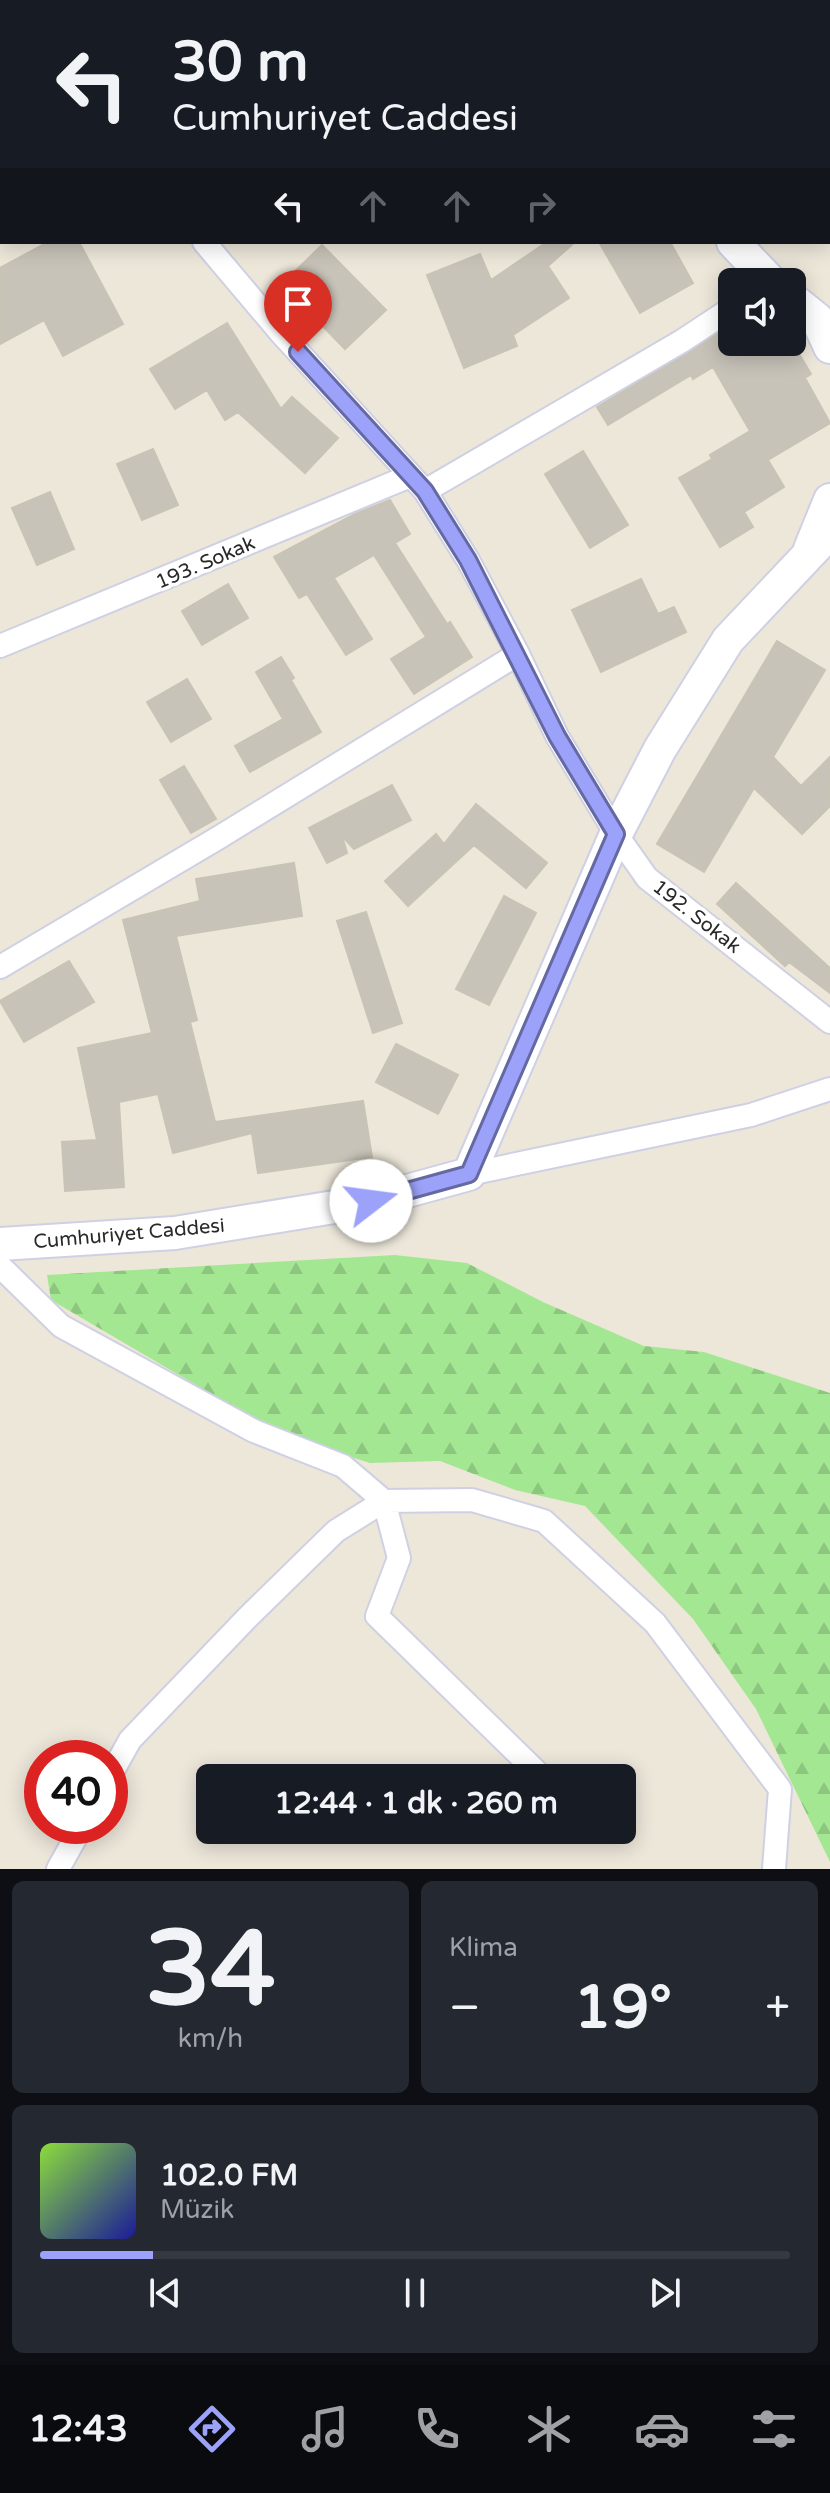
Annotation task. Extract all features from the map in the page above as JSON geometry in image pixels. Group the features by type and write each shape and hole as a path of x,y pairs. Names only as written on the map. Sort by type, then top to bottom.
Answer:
{"street":[{"name":"192. Sokak","path":"206,244 280,332 417,483 468,560 557,736 616,834 647,878 830,1022"},
{"path":"735,244 758,268"},
{"name":"193. Sokak","path":"0,646 417,483 682,341 718,317"},
{"path":"469,1174 616,834 660,749 728,640 819,543 830,500"},
{"path":"0,967 205,846 518,654"},
{"path":"469,1174 751,1115 830,1089"},
{"name":"Cumhuriyet Caddesi","path":"0,1244 175,1233 371,1201 469,1174"},
{"path":"0,1266 61,1326 254,1431 343,1466 384,1501 399,1558 377,1616 529,1764"},
{"path":"128,1744 247,1618 336,1531 384,1501 472,1500 544,1521 655,1623 780,1789 774,1869"},
{"path":"58,1869 72,1844"}],"green space":[{"path":"395,1255 467,1263 543,1302 644,1346 704,1352 830,1393 830,1862 756,1709 693,1619 585,1506 515,1490 440,1461 370,1463 281,1435 51,1300 47,1275"}],"building":[{"path":"44,244 80,244 123,324 63,356 44,320 0,344 0,268"},
{"path":"544,244 573,244 548,266 569,298 513,335 517,346 464,368 427,275 480,254 491,280"},
{"path":"600,244 671,244 693,283 640,313"},
{"path":"322,245 386,310 345,349 282,284"},
{"path":"227,323 281,409 292,397 338,438 305,473 238,412 225,420 207,390 175,409 150,369"},
{"path":"718,334 718,356 800,356 811,374 805,378 830,423 768,460 784,487 744,512 753,527 720,547 679,478 750,431 713,367 693,379 691,375 608,425 597,407"},
{"path":"153,449 178,505 142,520 117,464"},
{"path":"583,451 628,525 590,548 545,474"},
{"path":"50,492 74,549 37,565 12,508"},
{"path":"390,500 410,534 395,543 472,657 414,694 391,659 426,637 374,555 334,578 372,639 346,655 307,594 299,598 274,557 355,514"},
{"path":"641,579 658,614 674,607 686,632 601,672 572,610"},
{"path":"228,584 248,618 202,645 182,611"},
{"path":"777,641 825,670 773,757 801,786 830,757 830,806 802,834 754,788 704,872 657,844"},
{"path":"281,657 321,732 250,772 235,746 283,719 256,672"},
{"path":"187,679 211,719 171,742 147,702"},
{"path":"184,766 216,819 191,833 160,780"},
{"path":"392,785 411,820 354,849 342,836 347,853 327,863 309,828"},
{"path":"476,804 547,863 526,888 474,845 408,906 385,881 436,834 444,844"},
{"path":"294,863 302,916 176,936 197,1020 190,1022 215,1122 363,1101 372,1157 258,1173 252,1133 173,1153 158,1094 119,1102 124,1187 65,1191 62,1142 97,1140 78,1048 152,1033 123,920 200,901 196,879"},
{"path":"736,883 830,968 830,993 789,962 785,966 717,904"},
{"path":"504,896 536,913 489,1005 456,989"},
{"path":"366,912 402,1023 373,1033 337,921"},
{"path":"69,961 94,1002 24,1042 0,1001"},
{"path":"396,1044 458,1075 438,1114 376,1082"}],"route":[{"path":"298,352 425,491 468,560 557,736 616,834 469,1174 371,1201"}]}
